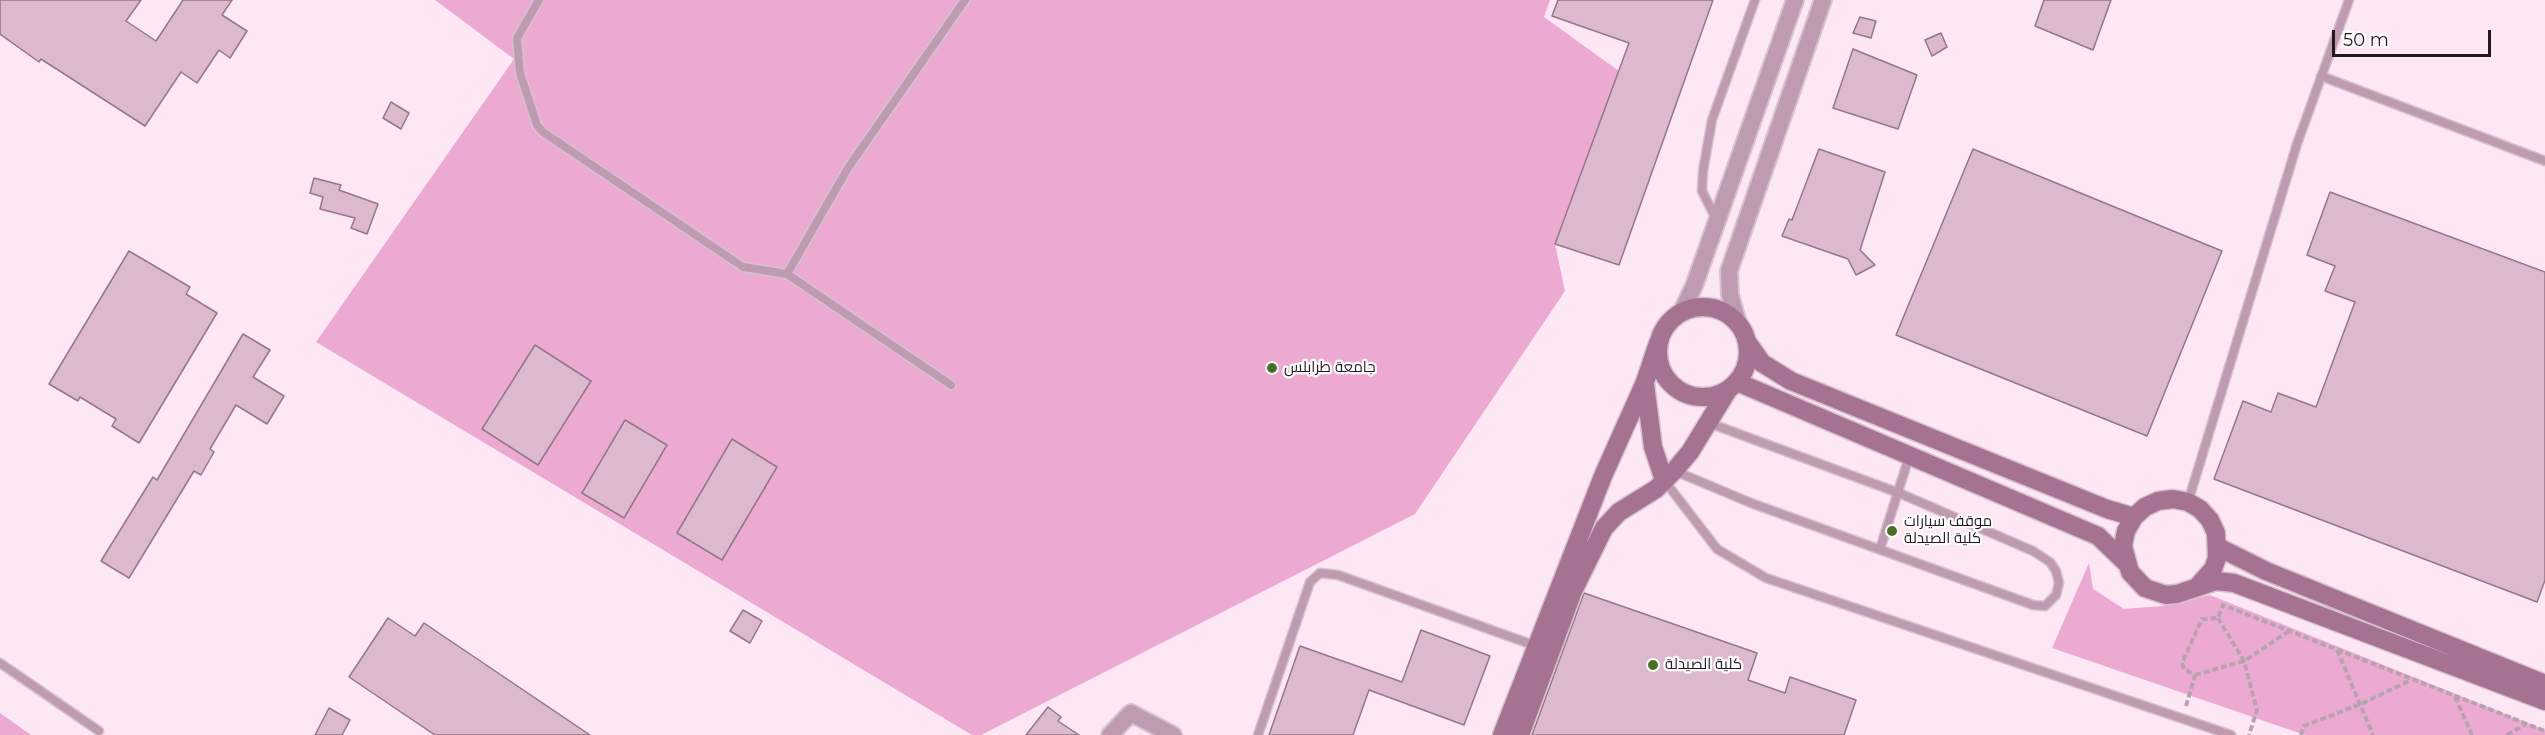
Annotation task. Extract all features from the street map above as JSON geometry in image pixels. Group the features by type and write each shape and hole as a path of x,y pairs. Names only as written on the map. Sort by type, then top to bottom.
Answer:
{"street":[{"path":"1682,311 1694,286 1795,0"},
{"path":"1823,0 1728,271 1730,295 1738,323 1748,343 1762,363 1791,381 2086,500 2134,517"},
{"path":"1502,735 1603,476 1645,382 1666,324 1682,311 1702,306 1722,310 1738,323"},
{"path":"1658,343 1657,357 1661,371 1678,391 1703,398 1733,386 2098,536 2125,562 2137,581 2156,592 2177,594 2216,581 2234,583 2275,596 2545,701"},
{"path":"1520,735 1573,591 1604,528 1618,512 1656,489 1690,452 1746,364 1748,343"},
{"path":"1645,382 1653,447 1669,475"},
{"path":"2125,562 2123,546 2126,531 2134,517 2145,507 2158,501 2173,499 2188,502 2200,509 2210,520 2216,533 2218,547 2213,569 2198,586"},
{"path":"2218,547 2266,571 2545,684"},
{"path":"1110,735 1131,713 1173,735"}],"lane":[{"path":"539,0 517,38 520,73 537,125 742,267 787,274 951,385"},
{"path":"787,274 849,168 965,0"},
{"path":"1717,221 1702,191 1703,171 1712,120 1755,0"},
{"path":"2188,502 2271,227 2349,0"},
{"path":"2321,76 2545,161"},
{"path":"1669,475 1706,486 2033,605 2044,606 2058,590 2056,571 2050,562 2033,551 1899,494 1709,423"},
{"path":"1880,549 1909,457"},
{"path":"1669,475 1717,549 1766,578 2231,735"},
{"path":"1258,735 1310,582 1320,573 1338,575 1536,646"},
{"path":"0,663 99,730"}],"path":[{"path":"2218,618 2223,604 2545,731"},
{"path":"2218,618 2202,619 2182,663 2184,669 2195,675 2244,661 2289,631"},
{"path":"2218,618 2244,661 2257,710 2249,735"},
{"path":"2336,650 2373,735"},
{"path":"2182,719 2195,675"},
{"path":"2301,735 2304,726 2361,704 2411,680"},
{"path":"2455,697 2472,735"},
{"path":"2507,735 2527,724"}],"shaded area":[{"path":"435,0 1550,0 1544,17 1619,71 1555,244 1565,291 1415,514 981,735 972,735 316,342 514,59"},
{"path":"2089,563 2093,589 2124,609 2162,606 2210,595 2545,730 2545,735 2305,735 2052,648"},
{"path":"0,713 31,735 0,735"}],"building":[{"path":"0,0 141,0 126,21 156,41 183,0 232,0 222,15 247,31 230,58 219,50 197,83 181,72 145,126 41,59 39,62 0,34"},
{"path":"1558,0 1713,0 1619,265 1555,244 1629,43 1552,16"},
{"path":"2044,0 2111,0 2093,50 2035,26"},
{"path":"1860,17 1876,21 1871,38 1853,33"},
{"path":"1941,33 1947,47 1932,56 1925,40"},
{"path":"1853,49 1917,75 1898,129 1833,108"},
{"path":"391,102 409,113 401,129 383,118"},
{"path":"1819,149 1885,172 1860,250 1875,265 1856,275 1848,259 1782,236 1789,219 1792,220"},
{"path":"1973,149 2222,251 2147,436 1896,335"},
{"path":"314,178 341,185 339,190 378,204 367,234 351,228 355,218 320,209 323,197 310,193"},
{"path":"2330,192 2545,272 2545,580 2537,602 2214,479 2243,401 2271,412 2278,393 2316,407 2355,302 2325,291 2335,266 2307,255"},
{"path":"129,251 190,287 186,294 217,313 139,443 112,426 116,419 80,397 78,401 49,384"},
{"path":"243,334 270,350 253,377 284,396 267,424 236,405 210,449 214,452 201,475 194,471 129,578 101,561 153,477 157,480"},
{"path":"535,345 591,381 538,465 482,429"},
{"path":"625,420 667,445 624,518 582,493"},
{"path":"732,439 777,467 722,560 677,533"},
{"name":"كلية الصيدلة","path":"1584,593 1757,653 1748,680 1785,693 1790,677 1856,700 1844,735 1532,735"},
{"path":"743,610 762,621 750,643 730,631"},
{"path":"388,618 415,636 424,623 590,735 435,735 349,677"},
{"path":"1421,630 1490,656 1464,725 1369,690 1353,735 1269,735 1300,646 1402,682"},
{"path":"1048,707 1061,717 1058,721 1079,735 1026,735"},
{"path":"329,708 350,720 342,735 315,735"}],"place":[{"name":"جامعة طرابلس","path":"1272,368"},
{"name":"موقف سيارات كلية الصيدلة","path":"1892,531"},
{"name":"كلية الصيدلة","path":"1653,665"}]}
